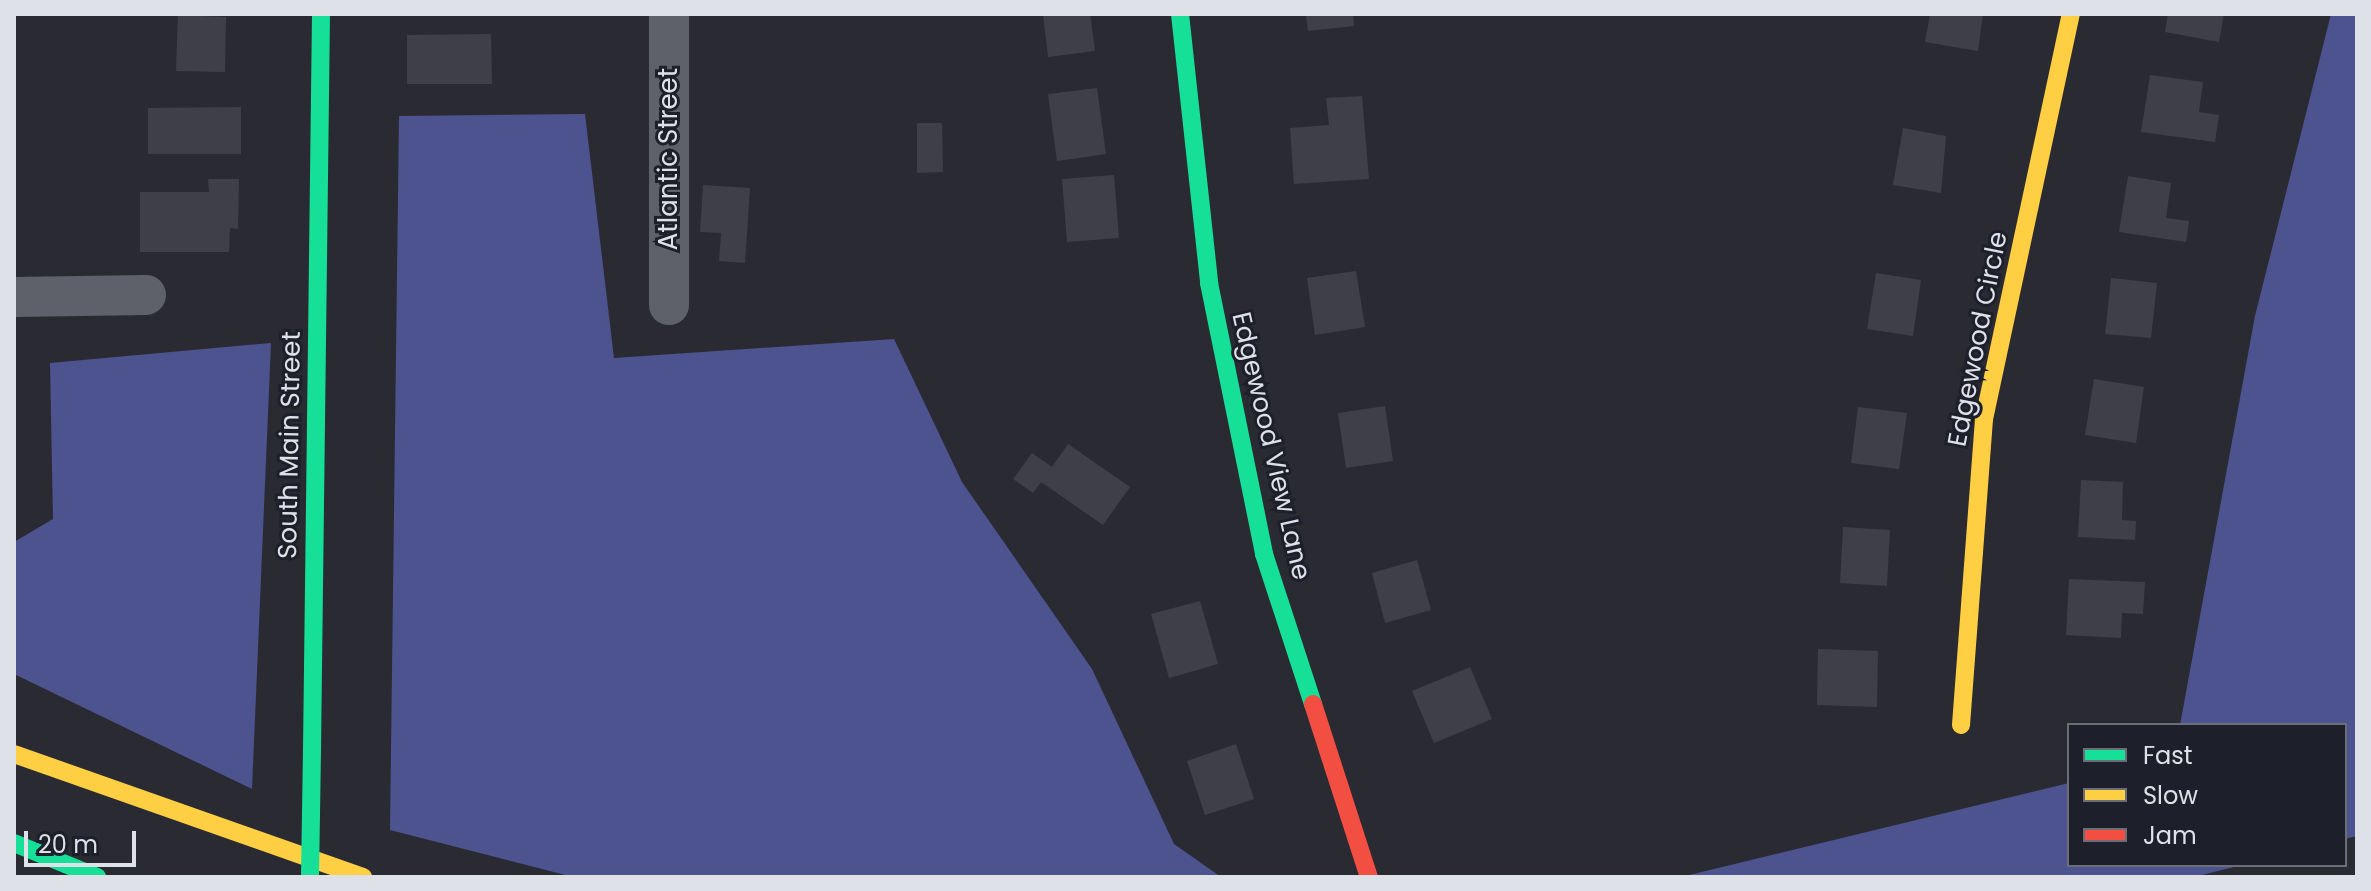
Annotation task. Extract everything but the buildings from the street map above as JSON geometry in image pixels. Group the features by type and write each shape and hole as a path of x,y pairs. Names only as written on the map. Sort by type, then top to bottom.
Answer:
{"main road":[{"name":"South Main Street","path":"310,877 321,14"},
{"name":"Edgewood View Lane","path":"1180,14 1209,283 1264,554 1369,877"},
{"name":"Edgewood Circle","path":"1961,725 1984,419 2071,14"},
{"path":"14,754 363,877"},
{"path":"14,843 97,877"}],"street":[{"name":"Atlantic Street","path":"669,14 669,305"},
{"path":"14,297 146,295"}],"shaded area":[{"path":"2331,14 2357,14 2357,836 2347,838 2347,723 2180,723 2255,316"},
{"path":"585,114 614,358 894,339 962,482 1092,669 1174,844 1221,877 573,877 390,830 399,116"},
{"path":"271,343 252,789 14,674 14,542 53,519 50,363"},
{"path":"2067,783 2067,867 2234,867 2194,877 1681,877"}],"traffic: fast":[{"path":"312,750 321,14"},
{"path":"1180,14 1209,283 1264,554 1313,704"},
{"path":"310,877 312,750"},
{"path":"14,843 97,877"}],"traffic: slow":[{"path":"1961,725 1984,419 2071,14"},
{"path":"14,754 363,877"}],"traffic: jam":[{"path":"1313,704 1369,877"}]}
